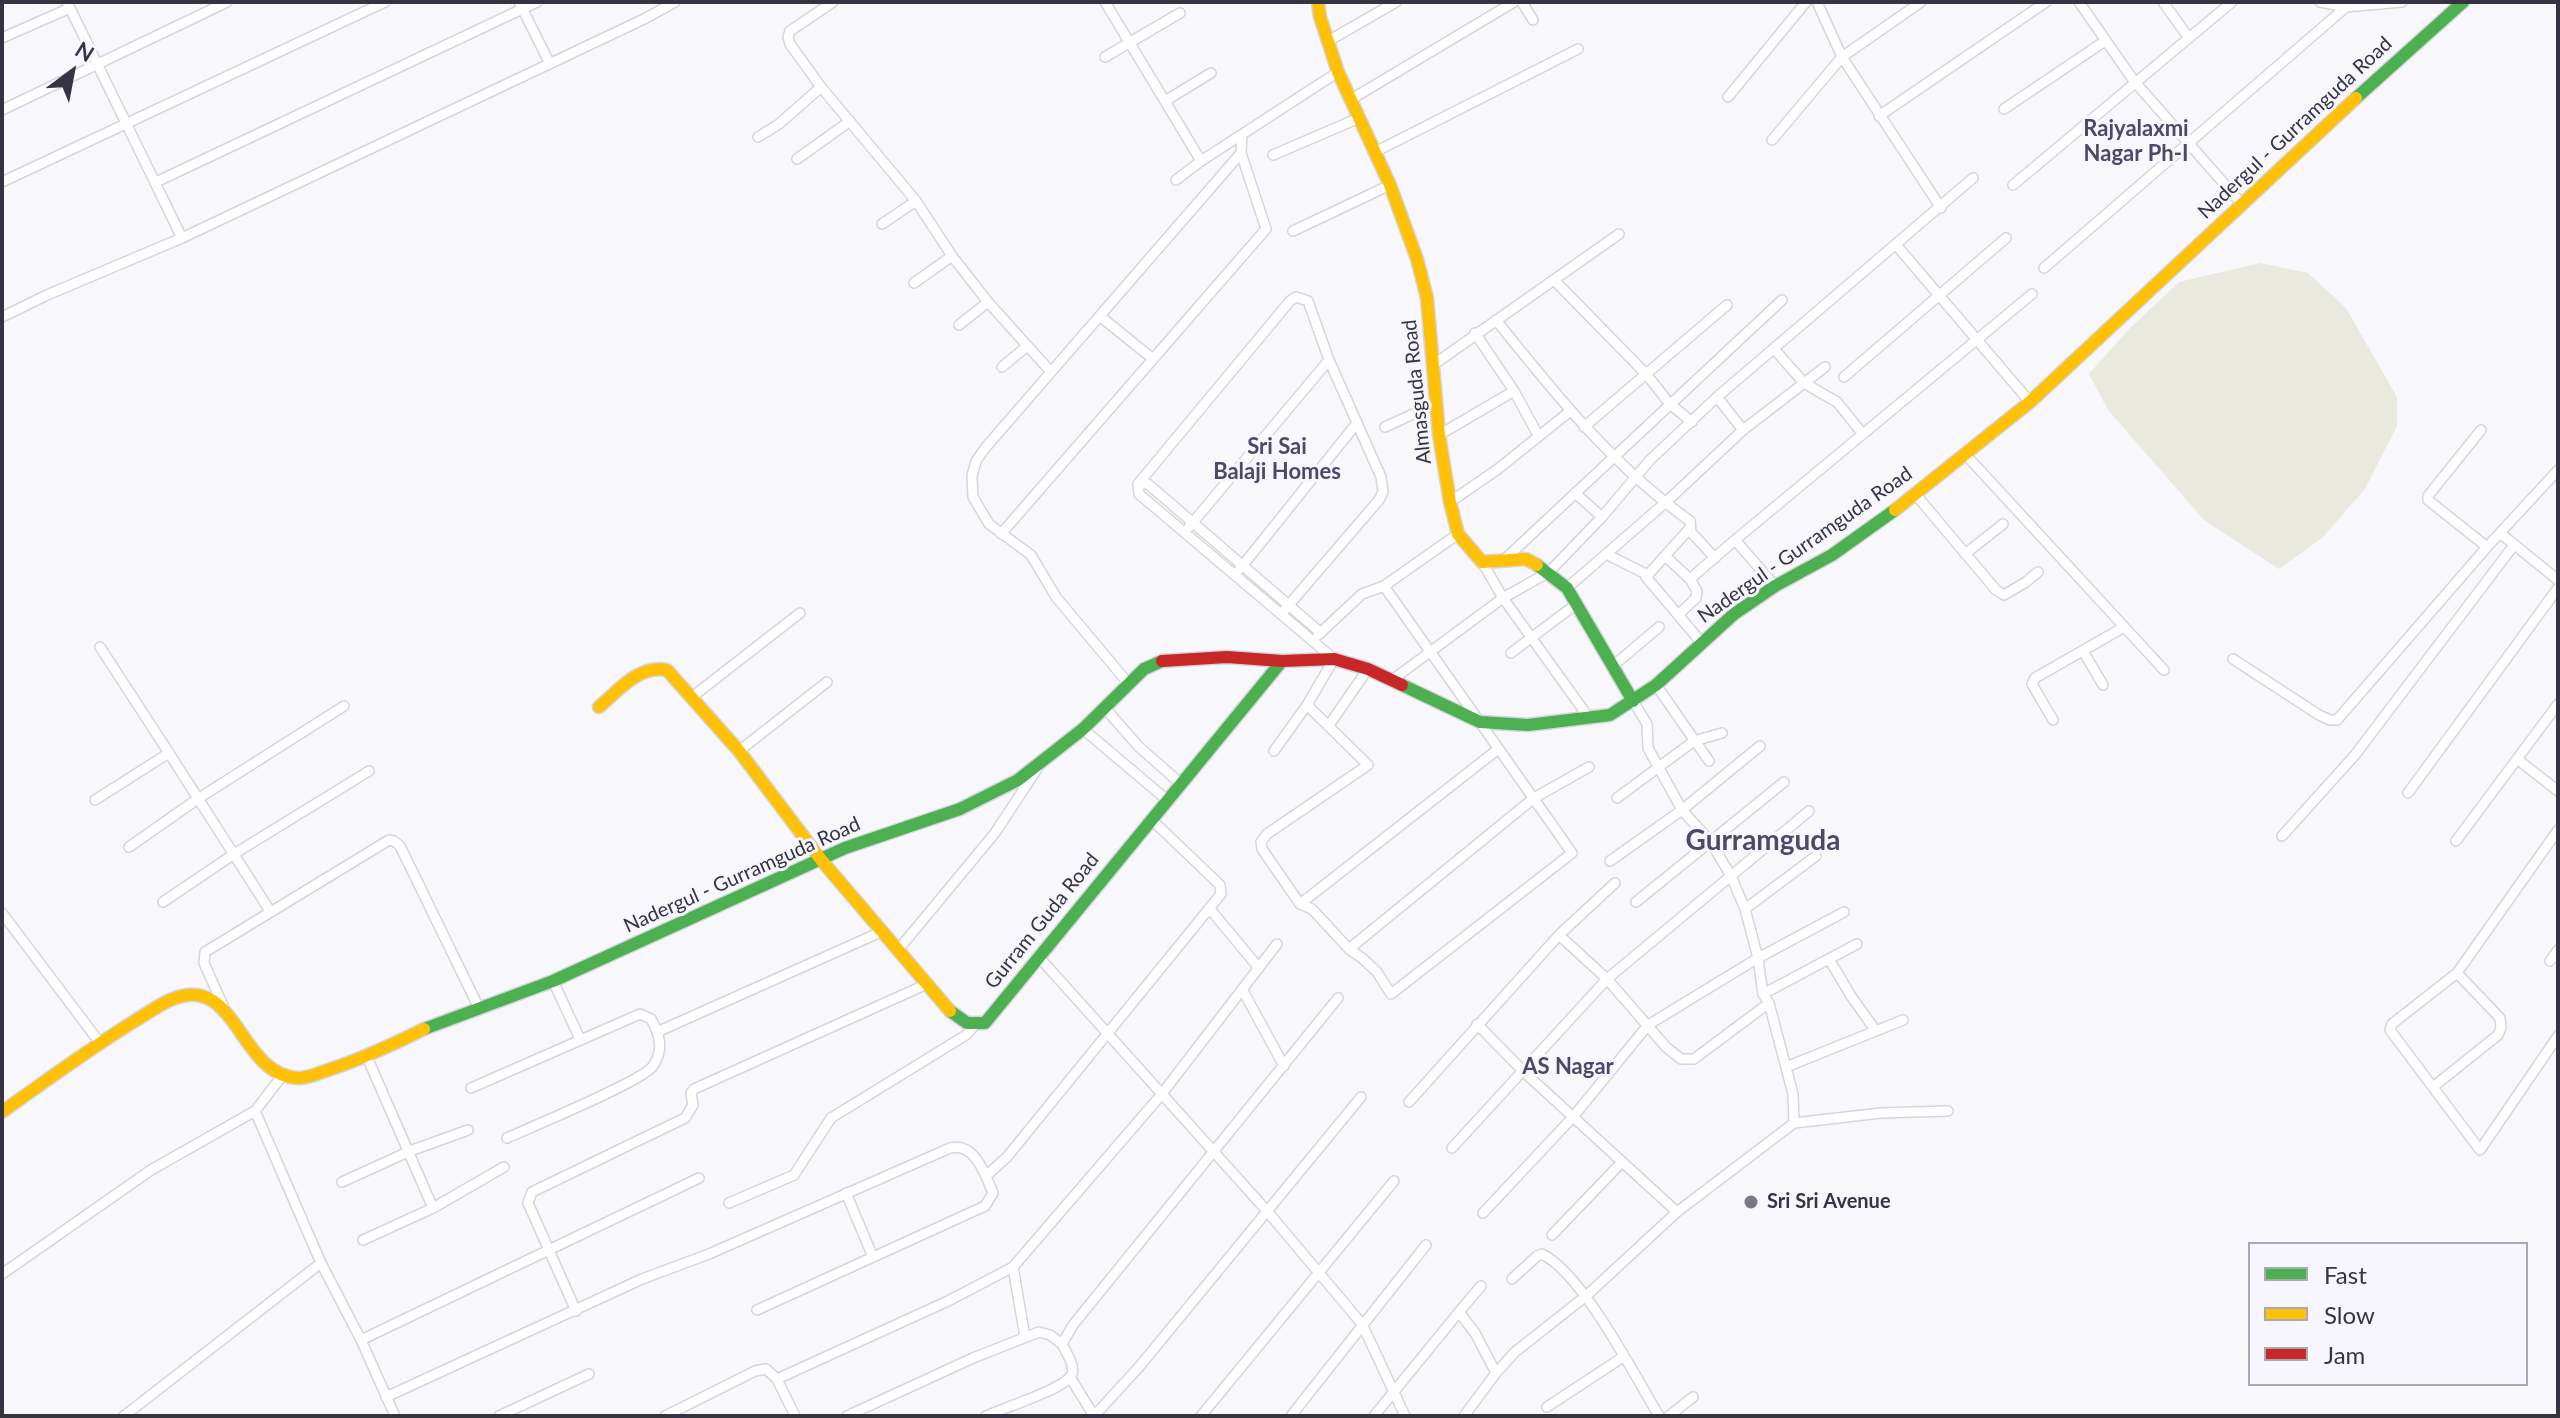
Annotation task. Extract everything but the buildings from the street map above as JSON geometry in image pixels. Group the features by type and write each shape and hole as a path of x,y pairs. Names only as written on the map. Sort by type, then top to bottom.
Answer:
{"main road":[{"name":"Almasguda Road","path":"1318,2 1338,72 1390,185 1417,259 1427,298 1439,435 1450,502 1458,534 1482,562"},
{"name":"Nadergul - Gurramguda Road","path":"282,1076 303,1078 367,1057 426,1028 553,981 858,843 960,809 1018,780 1083,729 1128,683 1156,662 1227,657 1282,661 1334,659 1368,669 1480,722 1528,725 1610,715 1656,685 1734,614 1775,586 1832,555 1916,495 2030,402 2463,2"},
{"path":"1482,562 1526,559 1549,572 1567,588 1633,701"},
{"name":"Gurram Guda Road","path":"974,1026 985,1023 1282,661"},
{"path":"599,707 646,669 658,666 667,670 739,751 822,861 952,1013 974,1026"},
{"path":"2,1112 100,1043 164,1003 185,995 199,995 225,1010 257,1056 268,1068 282,1076"}],"street":[{"path":"2,110 227,2"},
{"path":"2,182 385,2"},
{"path":"156,182 521,6 537,2"},
{"path":"2,317 182,238 675,2"},
{"path":"833,2 797,25 788,37 790,44 821,87 916,201 952,256 988,302 1051,372"},
{"path":"1105,2 1201,161"},
{"path":"1330,40 1396,2"},
{"path":"1350,100 1514,2"},
{"path":"1522,2 1533,20"},
{"path":"1728,97 1806,2"},
{"path":"1817,2 1842,57 1941,208"},
{"path":"1772,140 1842,57 1921,2"},
{"path":"1879,116 2046,2"},
{"path":"2079,2 2134,81 2242,204"},
{"path":"2163,2 2189,38"},
{"path":"2013,185 2232,2"},
{"path":"2320,2 2346,7 2402,2"},
{"path":"2,38 68,5 182,238"},
{"path":"521,6 550,64"},
{"path":"2044,268 2346,7"},
{"path":"1105,57 1180,13"},
{"path":"2004,109 2105,41"},
{"path":"1375,152 1578,49"},
{"path":"1176,180 1338,72"},
{"path":"1165,101 1211,73"},
{"path":"758,137 779,124 821,87"},
{"path":"1273,155 1359,118"},
{"path":"797,159 850,121"},
{"path":"1001,534 1266,229 1241,153 1242,135"},
{"path":"1128,683 1056,597 1031,555 989,524 973,497 972,476 976,461 1241,153"},
{"path":"1392,680 1503,598 1549,572 1602,517 1650,460 1717,397 1973,178"},
{"path":"1293,231 1390,185"},
{"path":"882,224 916,201"},
{"path":"1433,365 1619,234"},
{"path":"1844,377 2006,238"},
{"path":"1897,246 2030,402"},
{"path":"914,283 952,256"},
{"path":"1554,280 1647,375 1669,403 1692,422"},
{"path":"1690,579 2032,294"},
{"path":"1274,751 1307,705 1334,659 1316,636 1235,575 1139,494 1138,484 1296,297 1308,301 1313,310 1329,360 1381,477 1383,492 1285,610"},
{"path":"1505,559 1782,300"},
{"path":"959,325 988,302"},
{"path":"1584,427 1727,305"},
{"path":"1101,317 1153,359"},
{"path":"1496,320 1569,412 1635,478 1690,521 1690,528 1715,558"},
{"path":"1475,333 1514,391 1538,435"},
{"path":"1002,367 1026,347"},
{"path":"1775,350 1804,383 1837,402 1862,433"},
{"path":"1185,533 1329,360"},
{"path":"1567,588 1743,430 1825,367"},
{"path":"1439,435 1514,391"},
{"path":"1717,397 1743,430"},
{"path":"1385,427 1437,403"},
{"path":"1450,502 1498,469 1569,412"},
{"path":"1235,575 1357,423"},
{"path":"2481,430 2428,496 2428,500 2487,547"},
{"path":"1966,455 2164,670"},
{"path":"2233,659 2319,715 2337,720 2558,470"},
{"path":"1138,484 1148,484 1242,566 1285,610"},
{"path":"1575,493 1602,517"},
{"path":"1916,495 1989,584 2004,595 2038,572"},
{"path":"1965,554 2003,524"},
{"path":"1690,528 1648,575 1648,582 1701,642"},
{"path":"2500,533 2558,580"},
{"path":"1316,636 1362,594 1384,586 1458,534"},
{"path":"1735,540 1775,586"},
{"path":"2282,836 2355,755 2514,545"},
{"path":"1606,554 1648,575"},
{"path":"1665,556 1690,579 1697,591 1696,598 1678,615"},
{"path":"1482,562 1503,598 1589,718"},
{"path":"1307,705 1368,765 1267,834 1261,842 1269,862 1300,904 1312,909 1349,949 1377,972 1391,994 1572,853 1384,586"},
{"path":"2408,793 2558,588"},
{"path":"1511,653 1575,605"},
{"path":"692,697 800,613"},
{"path":"1613,666 1659,627"},
{"path":"2053,720 2032,684 2035,678 2124,627"},
{"path":"100,647 270,911"},
{"path":"2083,651 2103,685"},
{"path":"1329,725 1368,669"},
{"path":"739,751 827,682"},
{"path":"1656,685 1709,761"},
{"path":"1633,701 1647,724 1648,748 1658,768 1682,810 1710,841 1731,876 1745,909 1793,1094 1794,1123"},
{"path":"2456,841 2558,704"},
{"path":"129,847 199,798 344,706"},
{"path":"1105,708 1138,746 1180,783"},
{"path":"1083,729 1167,800"},
{"path":"1617,798 1694,741 1722,733"},
{"path":"1610,861 1682,810 1760,746"},
{"path":"1300,904 1497,750"},
{"path":"95,800 169,753"},
{"path":"898,950 995,833 1044,759"},
{"path":"2517,759 2558,791"},
{"path":"1349,949 1534,798 1589,767"},
{"path":"163,902 234,854 369,771"},
{"path":"1636,902 1784,782"},
{"path":"1452,1148 1607,979 1809,811"},
{"path":"986,1176 1007,1157 1221,894 1220,885 1151,819"},
{"path":"2558,830 2457,973 2392,1024 2390,1030 2480,1150 2558,1036"},
{"path":"225,1010 203,955 383,842 394,841 400,846 479,1008"},
{"path":"1745,909 1816,856"},
{"path":"1409,1102 1559,935 1615,883"},
{"path":"1209,908 1259,968"},
{"path":"1483,1213 1573,1117 1648,1025 1758,958 1844,912"},
{"path":"2,913 100,1043"},
{"path":"657,1032 883,931"},
{"path":"1559,935 1607,979 1666,1047 1681,1059 1694,1059 1766,998 1857,944"},
{"path":"777,1379 948,1301 1013,1267 1161,1095 1277,944"},
{"path":"2550,961 2558,950"},
{"path":"1038,956 1320,1271 1362,1324 1405,1416"},
{"path":"1829,959 1876,1031"},
{"path":"2433,1087 2498,1035 2501,1028 2500,1018 2457,973"},
{"path":"553,981 580,1039"},
{"path":"576,1311 528,1203 532,1192 685,1118 693,1105 691,1093 694,1089 927,984"},
{"path":"1242,989 1284,1066"},
{"path":"1062,1344 1120,1265 1215,1153 1338,998"},
{"path":"471,1088 640,1014 651,1019 660,1046 651,1069 507,1138"},
{"path":"1786,1067 1903,1020"},
{"path":"1477,1024 1524,1072 1677,1212"},
{"path":"729,1203 794,1175 831,1118 966,1035 974,1026"},
{"path":"367,1057 433,1208"},
{"path":"2,1274 151,1170 255,1111 282,1076"},
{"path":"1070,1377 1094,1416 1139,1367 1361,1097"},
{"path":"255,1111 321,1263 361,1340 395,1416"},
{"path":"1464,1416 1515,1352 1586,1296 1677,1212 1794,1123 1881,1113 1948,1111"},
{"path":"342,1182 410,1151 468,1130"},
{"path":"386,1397 642,1279 709,1254 957,1146 970,1151 993,1193 985,1206 757,1310"},
{"path":"1552,1235 1622,1162"},
{"path":"363,1240 433,1208 504,1167"},
{"path":"361,1340 699,1178"},
{"path":"1201,1416 1394,1181"},
{"path":"846,1193 873,1257"},
{"path":"1291,1416 1426,1245"},
{"path":"1512,1279 1542,1254 1586,1296 1659,1416"},
{"path":"124,1416 321,1263"},
{"path":"1013,1267 1025,1337"},
{"path":"1374,1416 1481,1286"},
{"path":"1459,1312 1475,1333 1496,1373"},
{"path":"847,1416 1039,1332 1050,1335 1062,1344 1072,1364 1070,1377 1041,1394 986,1416"},
{"path":"1547,1407 1623,1357"},
{"path":"665,1416 755,1371 766,1369 777,1379 795,1416"},
{"path":"499,1416 589,1374"},
{"path":"1669,1416 1693,1397"}],"shaded area":[{"path":"2260,263 2308,273 2346,308 2397,397 2397,426 2365,489 2322,538 2279,569 2204,520 2108,410 2089,374 2129,329 2179,282"}],"traffic: fast":[{"path":"2356,98 2463,2"},
{"path":"1402,685 1480,722 1528,725 1610,715 1656,685 1734,614 1775,586 1832,555 1895,510"},
{"path":"1537,565 1567,588 1633,701"},
{"path":"424,1029 553,981 845,848 960,809 1018,780 1083,729 1144,669 1162,661"},
{"path":"950,1011 967,1023 985,1023 1282,661"}],"traffic: slow":[{"path":"1318,2 1338,72 1390,185 1417,259 1427,298 1439,435 1458,534 1482,562 1526,559 1537,565"},
{"path":"1895,510 2030,402 2356,98"},
{"path":"599,707 638,675 657,669 667,670 739,751 822,861 950,1011"},
{"path":"2,1112 116,1033 181,996 205,997 219,1006 265,1063 280,1074 299,1078 353,1061 424,1029"}],"traffic: jam":[{"path":"1162,661 1227,657 1282,661 1334,659 1368,669 1402,685"}],"place":[{"name":"Sri Sri Avenue","path":"1751,1202"}],"district":[{"name":"Rajyalaxmi Nagar Ph-I","path":"2136,142"},
{"name":"Sri Sai Balaji Homes","path":"1277,460"},
{"name":"Gurramguda","path":"1763,841"},
{"name":"AS Nagar","path":"1568,1067"}]}
